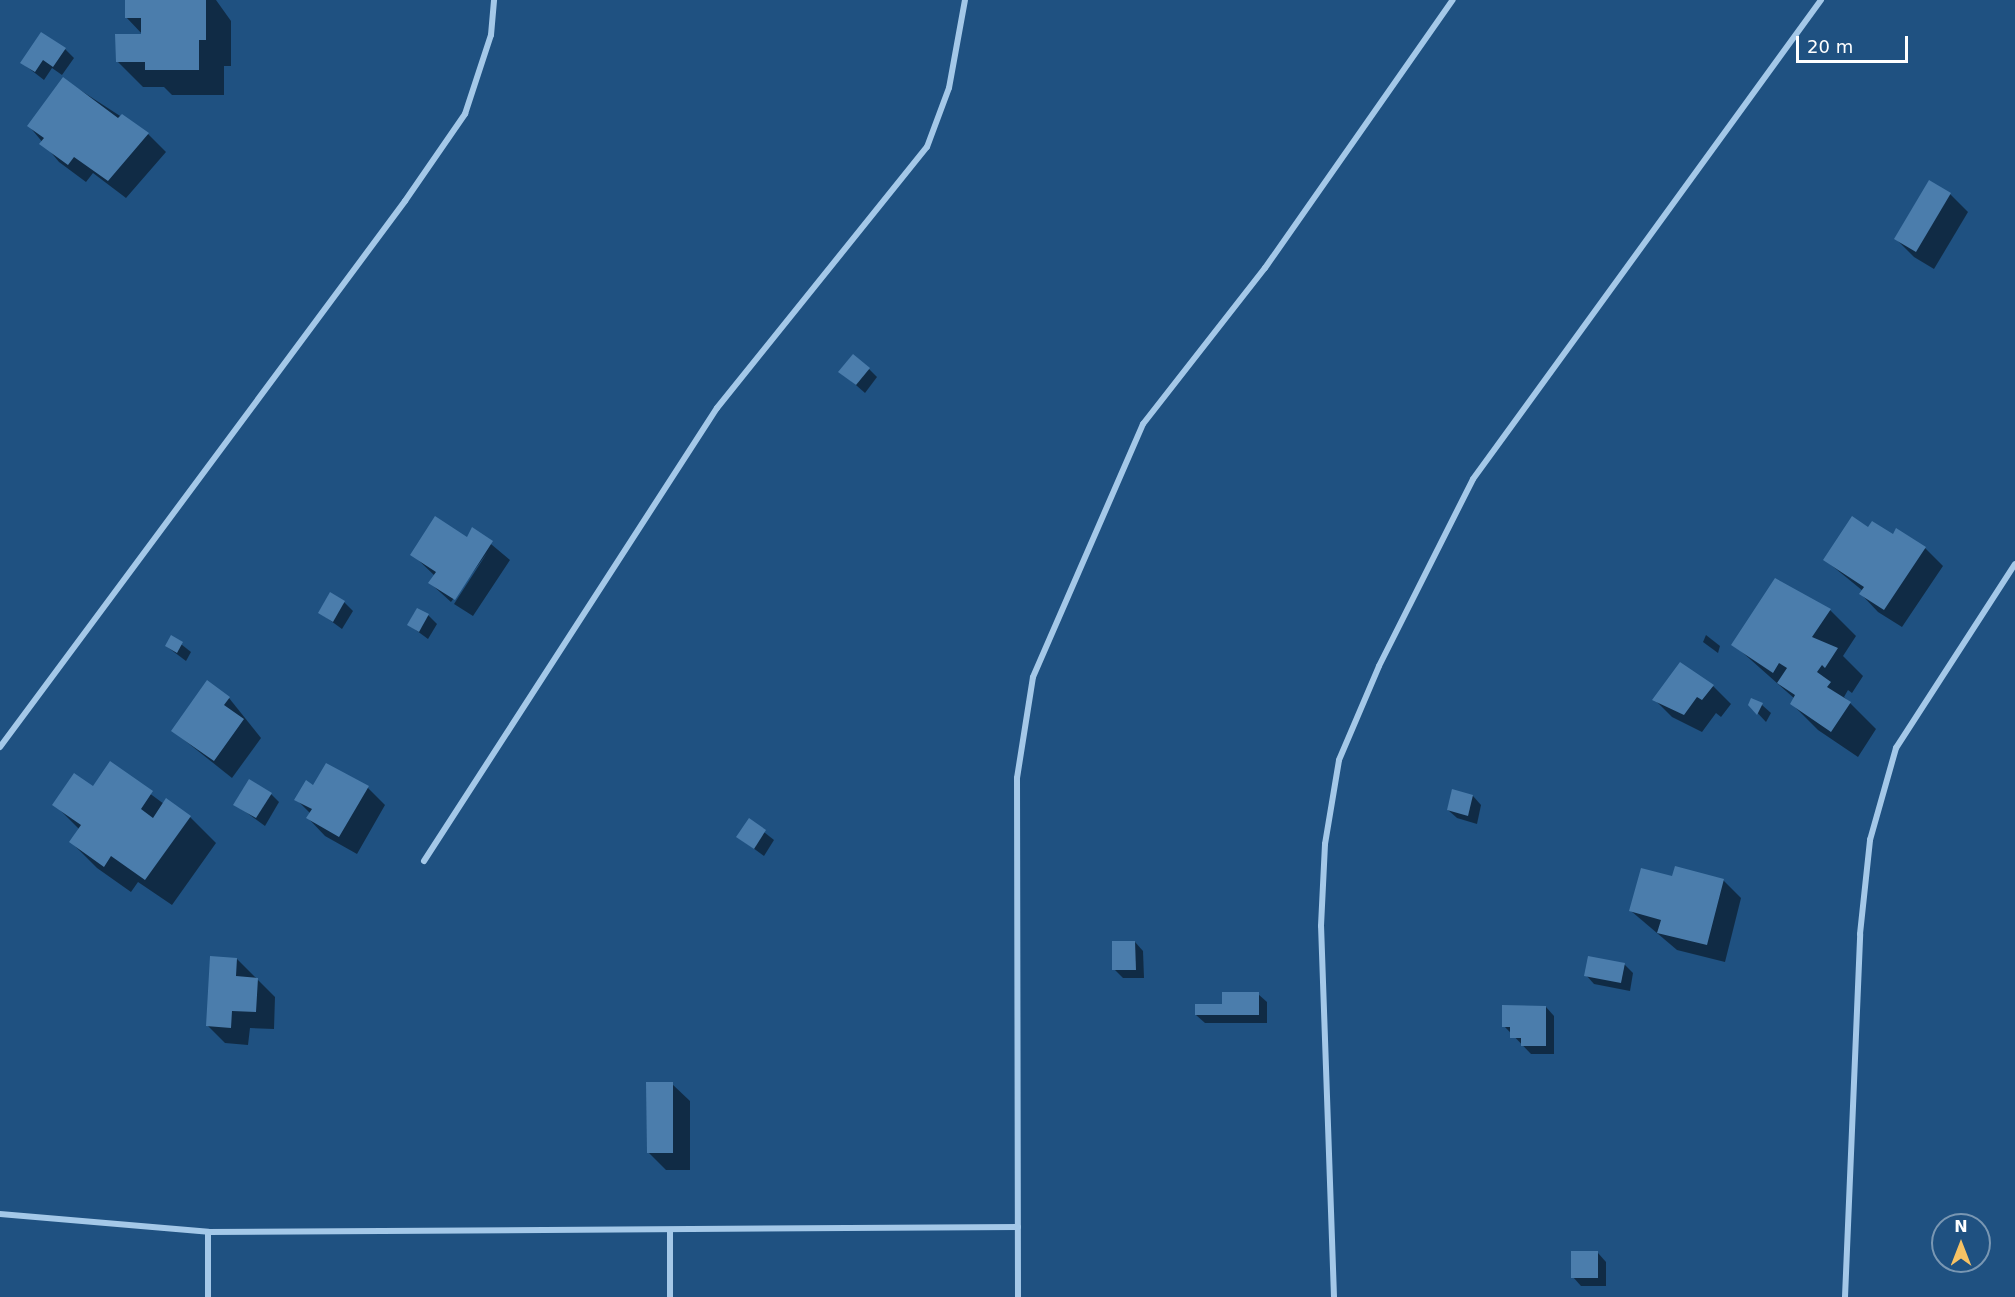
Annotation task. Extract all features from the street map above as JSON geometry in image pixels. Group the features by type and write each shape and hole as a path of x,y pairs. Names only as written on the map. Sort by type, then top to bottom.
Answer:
{"street":[{"path":"0,747 405,201 465,114 491,35 494,0"},
{"path":"424,861 717,408 927,147 950,88 966,0"},
{"path":"1018,1297 1017,778 1033,676 1143,424 1265,268 1453,0"},
{"path":"1334,1297 1321,926 1325,844 1339,760 1379,666 1473,479 1821,0"},
{"path":"1845,1297 1860,934 1870,840 1896,748 2015,564"},
{"path":"0,1214 208,1232 1018,1227"},
{"path":"670,1230 670,1297"},
{"path":"208,1232 208,1297"}],"building":[{"path":"125,0 206,0 206,40 199,40 199,70 145,70 145,62 116,62 115,34 141,34 141,18 125,18"},
{"path":"41,32 66,48 53,67 43,60 35,72 20,63"},
{"path":"63,77 118,118 122,114 149,133 108,181 74,157 68,165 39,144 44,138 27,126"},
{"path":"1929,180 1951,193 1916,252 1894,239"},
{"path":"853,354 870,368 856,385 838,372"},
{"path":"435,516 467,537 472,527 493,541 455,600 428,583 436,572 410,555"},
{"path":"1852,516 1868,527 1872,521 1893,534 1896,528 1926,547 1884,610 1859,594 1864,587 1823,560"},
{"path":"1775,578 1831,609 1812,637 1838,648 1825,668 1822,665 1817,672 1831,682 1827,687 1851,702 1831,732 1790,704 1795,695 1777,683 1787,668 1779,663 1773,673 1731,645"},
{"path":"330,592 345,601 333,622 318,613"},
{"path":"417,608 429,614 419,632 407,625"},
{"path":"171,635 183,642 177,653 165,646"},
{"path":"1680,662 1714,685 1702,700 1697,697 1684,715 1652,700"},
{"path":"207,680 230,697 224,705 244,719 214,761 171,731"},
{"path":"1751,698 1763,703 1757,715 1748,705"},
{"path":"110,761 153,791 141,809 153,818 166,798 191,816 145,880 111,856 104,867 69,842 81,825 52,805 74,773 93,786"},
{"path":"326,763 369,786 339,837 306,818 312,809 294,800 306,780 313,785"},
{"path":"249,779 272,793 256,818 233,805"},
{"path":"1452,789 1473,795 1468,816 1447,810"},
{"path":"749,818 766,830 754,849 736,837"},
{"path":"1675,866 1724,879 1707,945 1657,933 1661,920 1629,911 1641,868 1672,876"},
{"path":"1112,941 1135,941 1136,970 1112,970"},
{"path":"210,956 237,958 236,976 258,978 256,1012 232,1011 231,1028 206,1026"},
{"path":"1588,956 1625,963 1621,983 1584,976"},
{"path":"1222,992 1259,992 1259,1015 1195,1015 1195,1004 1222,1004"},
{"path":"1502,1005 1546,1006 1546,1046 1521,1046 1521,1038 1510,1038 1510,1027 1502,1027"},
{"path":"646,1082 673,1082 673,1153 647,1153"},
{"path":"1571,1251 1598,1251 1598,1278 1571,1278"}]}
